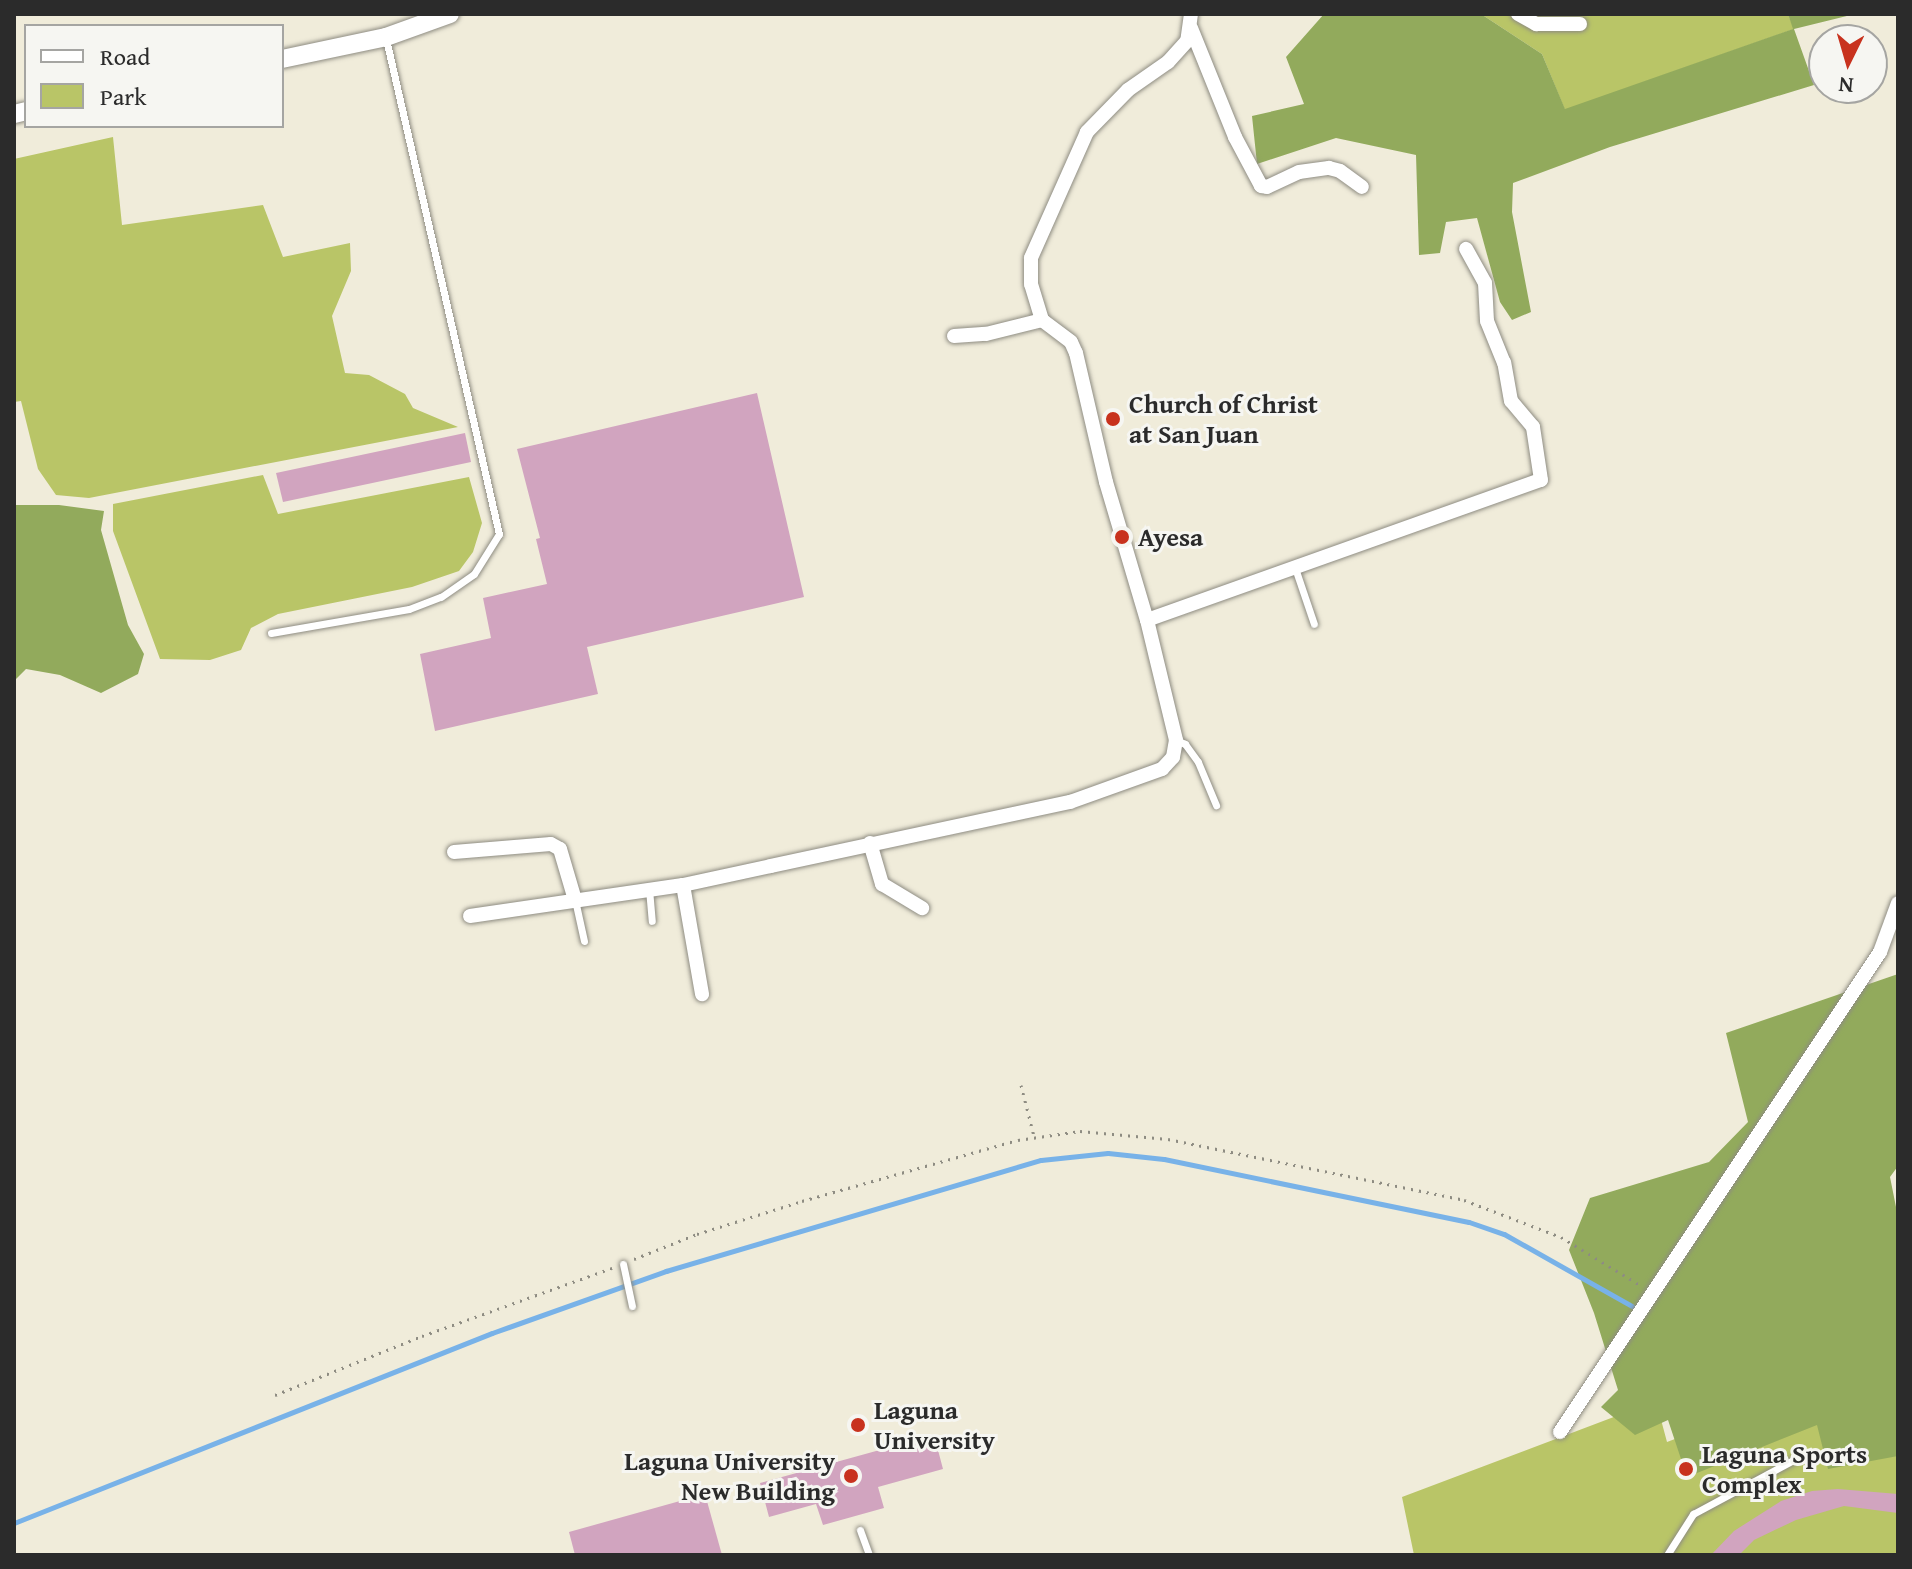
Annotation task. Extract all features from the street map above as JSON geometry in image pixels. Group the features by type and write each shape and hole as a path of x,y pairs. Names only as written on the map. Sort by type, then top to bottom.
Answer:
{"street":[{"path":"284,59 386,37 450,14"},
{"path":"1518,14 1536,24 1580,24"},
{"path":"1191,21 1235,137 1261,186 1267,187 1299,172 1329,168 1340,171 1362,187"},
{"path":"470,916 683,885 1070,802 1162,769 1173,757 1176,740 1147,620 1106,482 1076,353 1071,342 1042,320 1031,284 1031,258 1087,132 1128,90 1168,62 1187,41 1191,21"},
{"path":"1147,620 1541,480 1533,427 1511,401 1504,363 1487,321 1485,283 1466,249"},
{"path":"954,336 986,334 1042,320"},
{"path":"870,843 882,884 922,908"},
{"path":"454,852 551,844 560,849 575,900"},
{"path":"683,885 702,994"},
{"path":"1560,1432 1880,952 1898,903"}],"lane":[{"path":"271,633 409,609 441,597 474,574 499,534 386,37"},
{"path":"1295,568 1314,624"},
{"path":"1176,740 1185,744 1198,762 1216,805"},
{"path":"649,889 652,921"},
{"path":"575,900 584,941"},
{"path":"623,1264 632,1306"},
{"path":"1667,1555 1693,1514 1799,1457"},
{"path":"860,1530 869,1555"}],"path":[{"path":"1021,1085 1034,1136"},
{"path":"275,1395 422,1336 755,1214 1034,1136 1080,1131 1168,1139 1464,1200 1561,1237 1653,1293"}],"green space":[{"path":"1324,14 1481,14 1542,54 1565,109 1793,29 1788,14 1855,14 1794,29 1808,68 1808,87 1610,147 1513,183 1512,212 1531,312 1512,320 1500,302 1477,218 1446,222 1440,253 1419,255 1416,155 1336,138 1257,164 1252,116 1304,104 1286,57"},
{"path":"1481,14 1788,14 1794,29 1565,110 1542,54"},
{"path":"113,137 122,225 263,205 283,257 350,243 351,271 332,316 345,373 369,375 405,394 413,408 458,427 89,498 56,495 38,469 21,401 14,402 14,159"},
{"path":"263,475 278,514 469,477 482,523 473,552 459,571 412,587 278,614 251,628 241,650 210,660 160,659 113,531 113,504"},
{"path":"14,505 59,505 104,511 101,530 128,625 144,654 138,674 101,693 60,675 26,669 14,681"},
{"path":"1898,974 1898,1166 1890,1177 1898,1217 1898,1456 1828,1469 1817,1425 1687,1477 1668,1420 1635,1435 1601,1407 1618,1390 1594,1313 1569,1250 1590,1198 1709,1162 1748,1122 1726,1033"},
{"name":"Laguna Sports Complex","path":"1846,1374 1898,1416 1898,1555 1414,1555 1402,1497 1656,1401 1667,1442"}],"building":[{"path":"757,393 804,597 587,647 598,694 435,731 420,654 491,638 483,598 547,584 536,539 540,538 517,449"},
{"path":"465,433 471,462 283,502 276,473"},
{"name":"Laguna University New Building","path":"934,1435 943,1469 878,1487 884,1508 823,1525 816,1504 769,1517 760,1483"},
{"path":"1838,1489 1898,1494 1898,1513 1844,1506 1796,1520 1754,1540 1739,1555 1711,1555 1734,1531 1781,1501 1812,1491"},
{"path":"705,1494 722,1555 575,1555 569,1532"}],"waterway":[{"path":"14,1523 492,1333 666,1271 1041,1160 1108,1153 1164,1159 1469,1222 1504,1234 1632,1306"}],"place":[{"name":"Church of Christ at San Juan","path":"1113,419"},
{"name":"Ayesa","path":"1122,537"},
{"name":"Laguna University","path":"858,1425"},
{"name":"Laguna Sports Complex","path":"1686,1469"},
{"name":"Laguna University New Building","path":"851,1476"}]}
